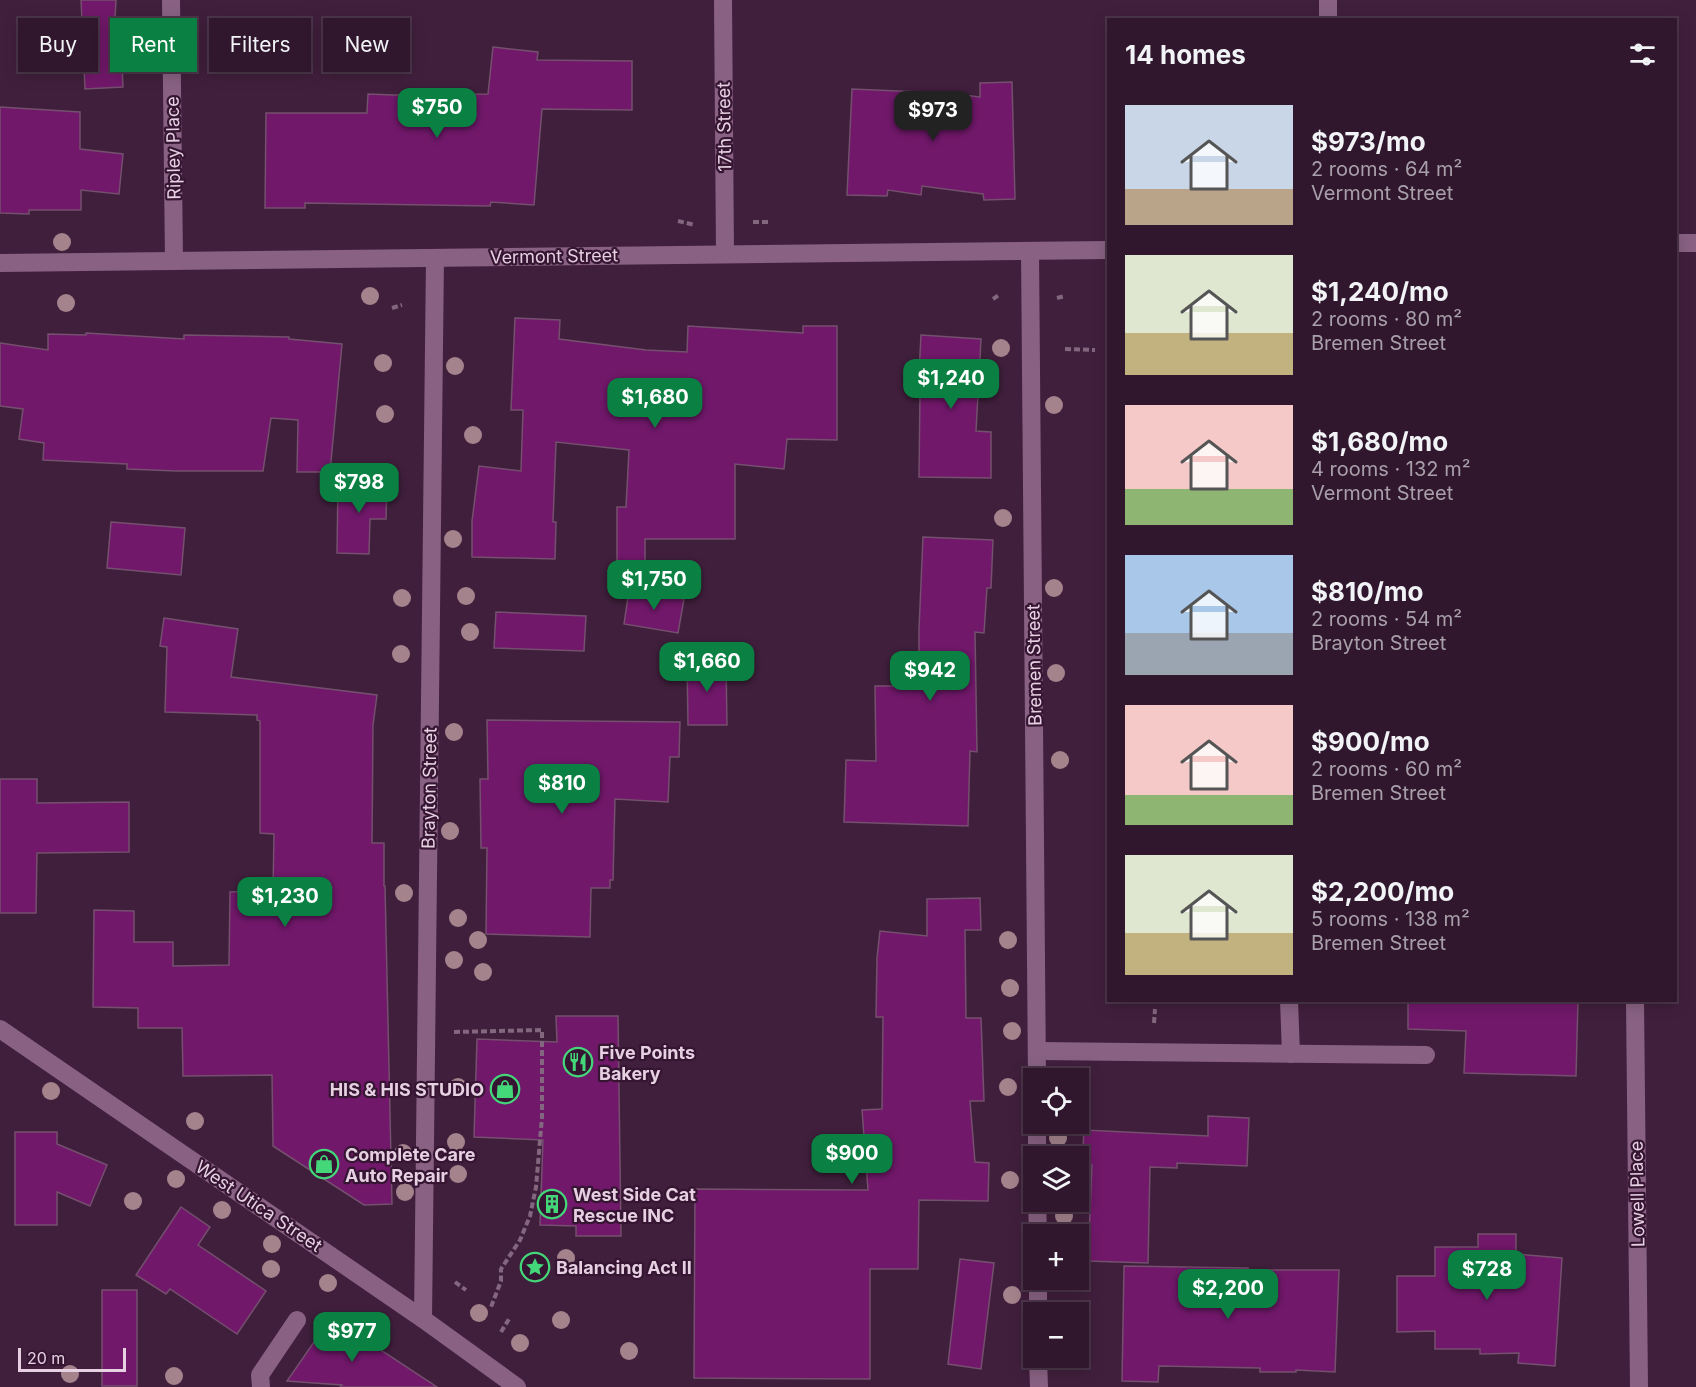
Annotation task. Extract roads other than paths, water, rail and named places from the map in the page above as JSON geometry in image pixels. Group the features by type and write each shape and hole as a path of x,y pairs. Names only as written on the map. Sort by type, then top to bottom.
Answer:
{"street":[{"name":"Ripley Place","path":"171,0 174,261"},
{"name":"17th Street","path":"723,0 725,254"},
{"path":"1328,0 1328,18"},
{"path":"1677,243 1696,243"},
{"name":"Vermont Street","path":"0,263 1107,250"},
{"name":"Bremen Street","path":"1030,251 1037,1068"},
{"name":"Brayton Street","path":"423,1319 435,258"},
{"path":"1289,1002 1291,1054"},
{"name":"Lowell Place","path":"1635,1002 1639,1387"},
{"name":"West Utica Street","path":"0,1029 423,1319 516,1387"},
{"path":"1037,1051 1426,1055"},
{"path":"261,1387 260,1375 297,1320"},
{"path":"1038,1368 1039,1387"}],"place":[{"name":"Five Points Bakery","path":"578,1062"},
{"name":"HIS & HIS STUDIO","path":"505,1089"},
{"name":"Complete Care Auto Repair","path":"324,1164"},
{"name":"West Side Cat Rescue INC","path":"552,1204"},
{"name":"Balancing Act II","path":"535,1267"}]}
